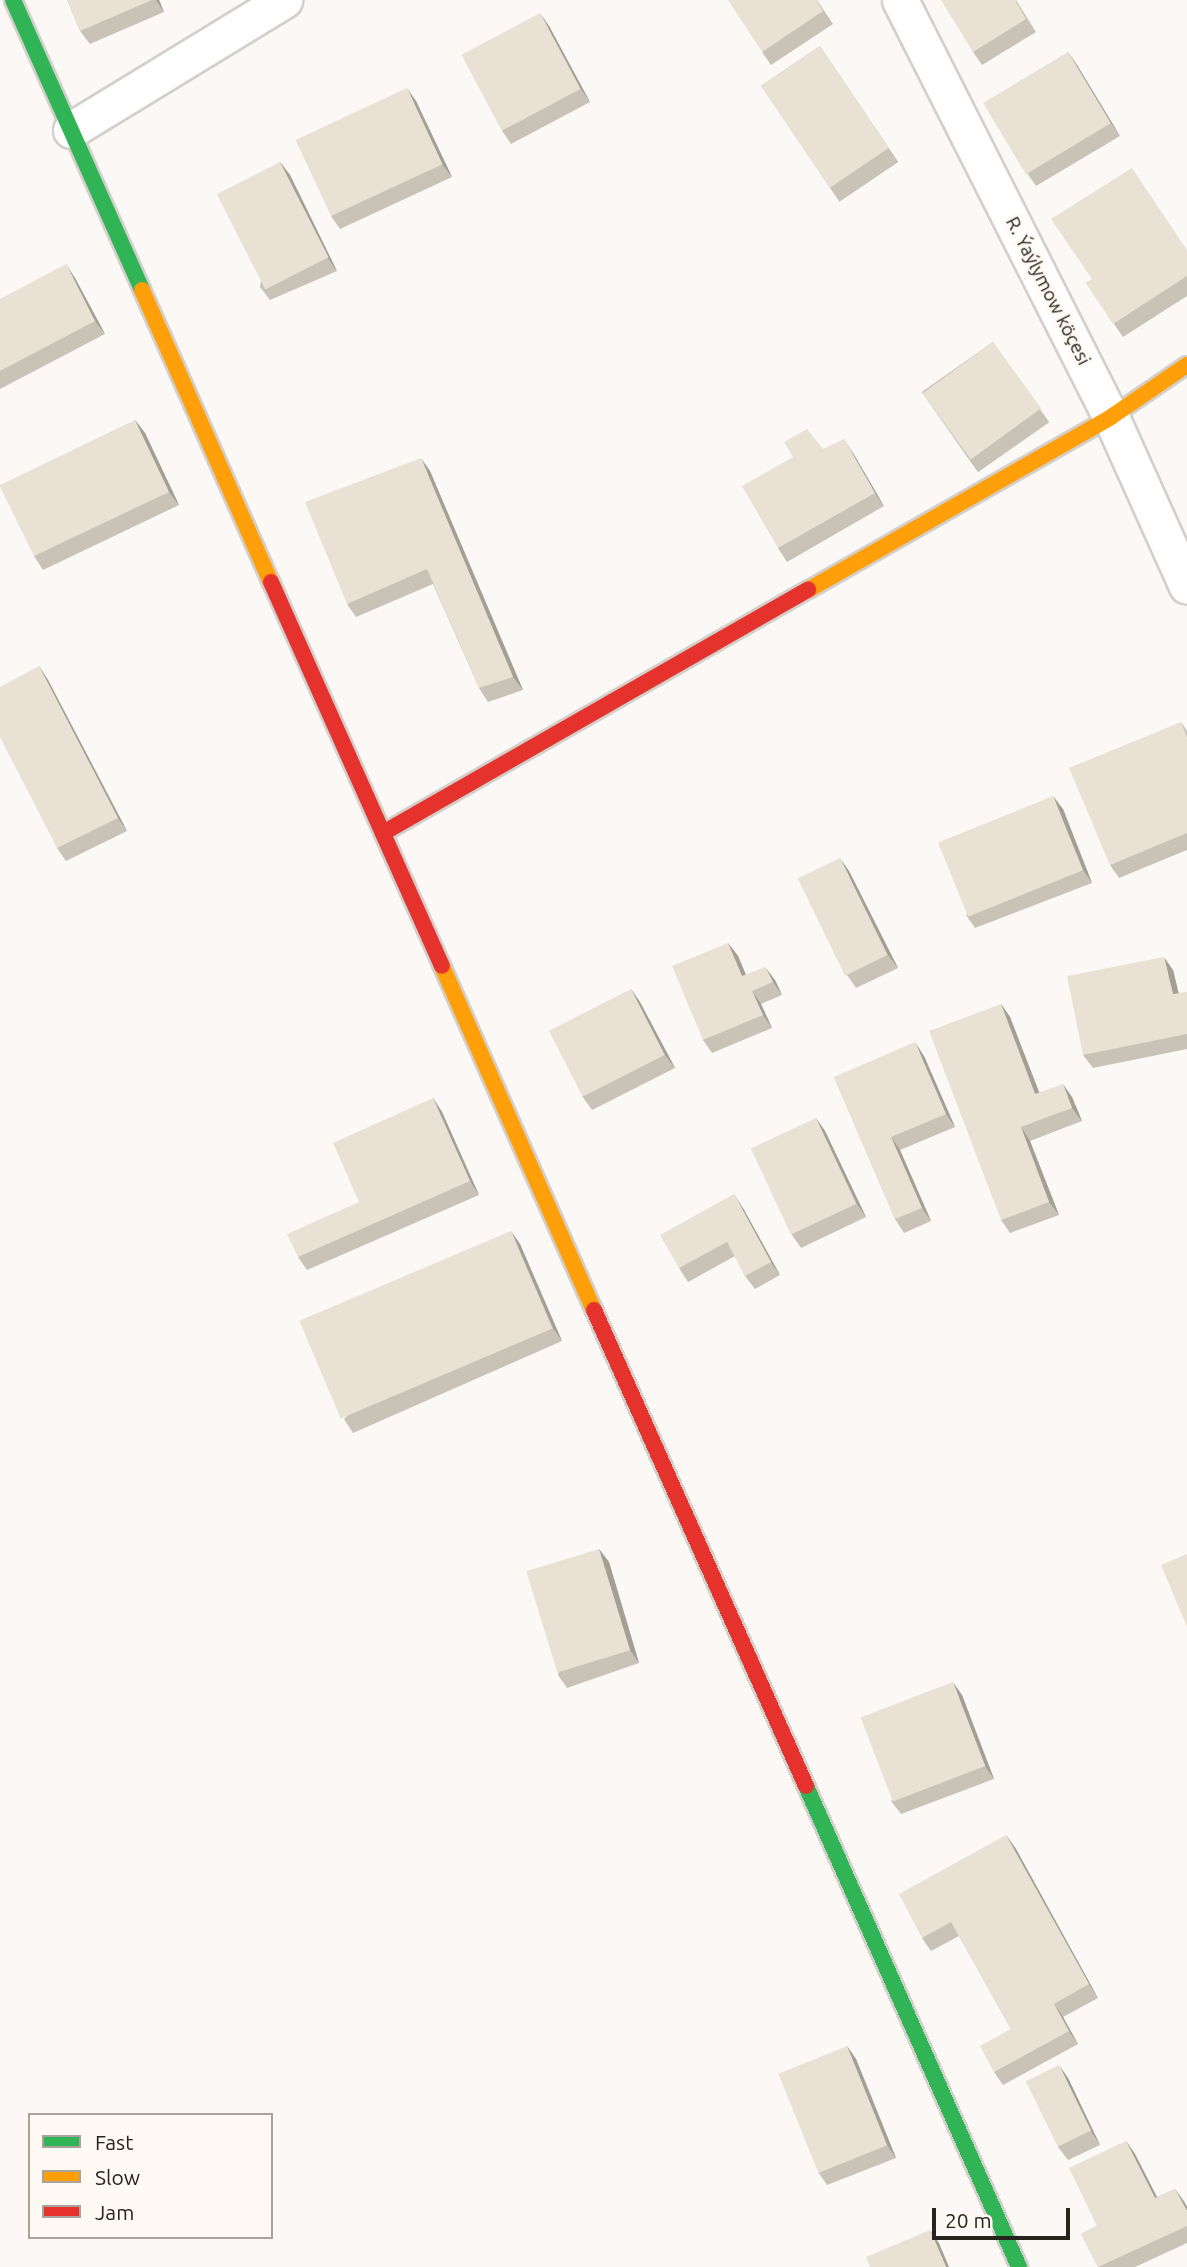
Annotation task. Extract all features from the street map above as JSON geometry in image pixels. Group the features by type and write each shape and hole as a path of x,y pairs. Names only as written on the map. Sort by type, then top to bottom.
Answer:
{"street":[{"path":"13,0 1019,2267"},
{"path":"71,130 284,0"},
{"name":"R. Ýaýlymow köçesi","path":"900,0 1111,417 1187,586"},
{"path":"383,833 1111,417 1187,365"}],"building":[{"path":"67,0 152,0 80,31"},
{"path":"728,0 816,0 823,11 762,52"},
{"path":"941,0 1015,0 1026,19 973,52"},
{"path":"540,13 580,89 502,131 461,55"},
{"path":"820,46 889,148 830,188 761,86"},
{"path":"1068,52 1111,123 1026,174 983,103"},
{"path":"407,88 442,164 331,216 296,140"},
{"path":"280,162 329,257 265,290 217,194"},
{"path":"1132,168 1187,250 1187,276 1113,324 1086,283 1092,279 1051,219"},
{"path":"66,264 95,321 0,371 0,299"},
{"path":"993,342 1041,408 971,459 923,393"},
{"path":"135,420 169,492 34,556 0,485"},
{"path":"807,429 823,449 844,439 875,493 778,548 742,486 793,457 784,442"},
{"path":"421,458 513,677 479,688 427,569 347,604 305,502"},
{"path":"39,666 118,818 57,848 0,737 0,687"},
{"path":"1181,722 1187,737 1187,833 1110,865 1069,768"},
{"path":"1053,796 1083,870 968,917 938,842"},
{"path":"840,858 887,955 845,976 798,879"},
{"path":"728,943 742,976 765,967 773,982 752,991 763,1015 703,1040 672,966"},
{"path":"1164,957 1173,994 1187,992 1187,1034 1083,1055 1067,976"},
{"path":"631,989 665,1055 583,1097 549,1031"},
{"path":"1001,1004 1035,1094 1063,1084 1072,1108 1021,1127 1049,1202 1001,1220 929,1031"},
{"path":"915,1042 946,1114 891,1137 922,1208 895,1219 834,1077"},
{"path":"433,1098 470,1181 298,1257 287,1234 359,1202 333,1143"},
{"path":"816,1118 856,1204 791,1235 751,1148"},
{"path":"734,1194 771,1262 745,1276 727,1242 679,1268 660,1235"},
{"path":"511,1231 552,1329 341,1418 299,1321"},
{"path":"599,1549 630,1650 557,1673 526,1571"},
{"path":"1187,1554 1187,1627 1161,1565"},
{"path":"953,1682 985,1766 893,1802 861,1717"},
{"path":"1006,1835 1089,1984 1054,2004 1069,2031 994,2072 980,2046 1011,2029 951,1922 922,1938 899,1894"},
{"path":"847,2046 887,2145 818,2173 778,2074"},
{"path":"1059,2065 1091,2131 1058,2147 1026,2081"},
{"path":"1126,2141 1155,2198 1175,2189 1187,2211 1187,2226 1098,2267 1081,2234 1097,2226 1069,2168"},
{"path":"930,2230 946,2267 870,2267 866,2257"}],"traffic: fast":[{"path":"13,0 142,290"},
{"path":"806,1786 1019,2267"}],"traffic: slow":[{"path":"142,290 271,582"},
{"path":"808,590 1111,417 1187,365"},
{"path":"442,966 594,1310"}],"traffic: jam":[{"path":"271,582 442,966"},
{"path":"383,833 808,590"},
{"path":"594,1310 806,1786"}]}
